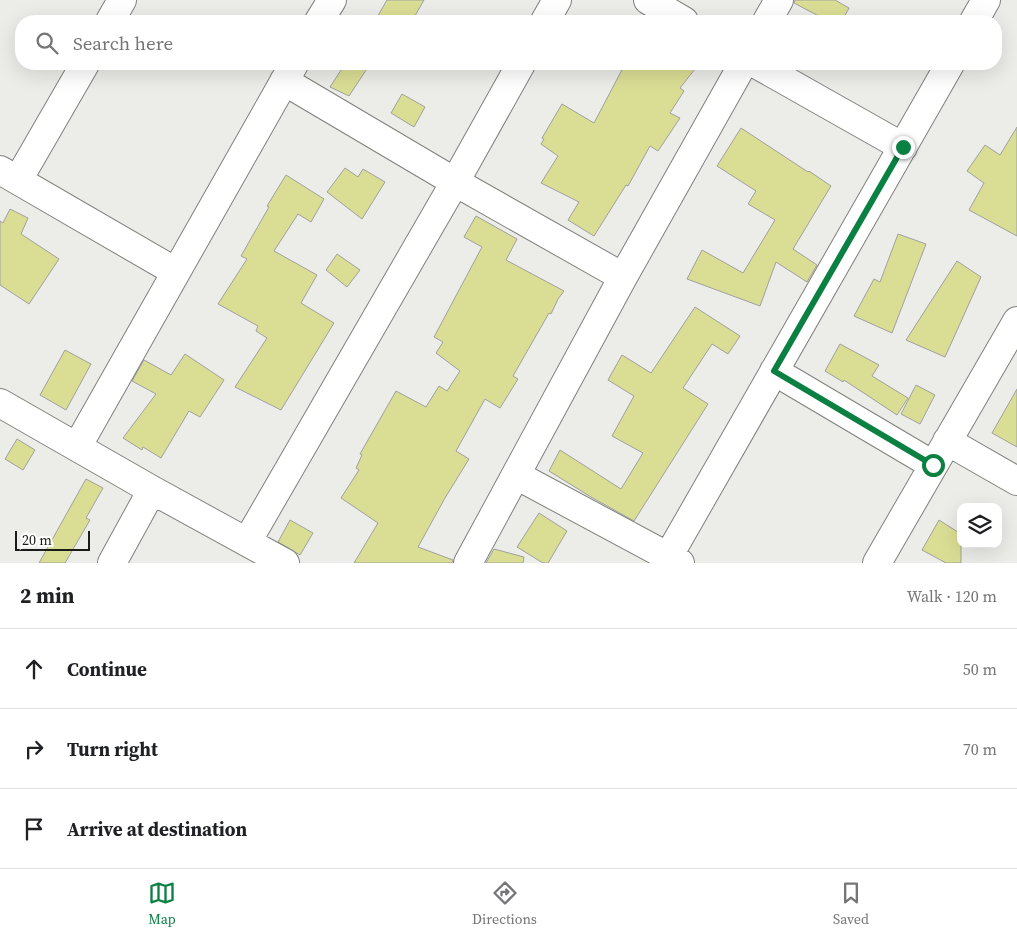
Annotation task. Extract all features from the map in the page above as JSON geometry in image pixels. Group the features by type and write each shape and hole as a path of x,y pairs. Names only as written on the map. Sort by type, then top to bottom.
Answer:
{"street":[{"path":"113,15 122,0"},
{"path":"323,15 332,0"},
{"path":"548,15 557,0"},
{"path":"648,0 674,15"},
{"path":"770,15 779,0"},
{"path":"977,15 986,0"},
{"path":"81,70 9,175 176,272"},
{"path":"247,542 456,182 518,70"},
{"path":"468,563 623,277 740,70"},
{"path":"767,70 903,147"},
{"path":"516,475 674,560 774,371 947,70"},
{"path":"77,447 289,72 456,182 623,277"},
{"path":"877,563 1017,321"},
{"path":"774,371 933,465"},
{"path":"0,403 285,563"},
{"path":"947,441 1017,482"},
{"path":"112,563 152,490"}],"building":[{"path":"387,0 424,0 415,15 378,15"},
{"path":"795,0 835,0 849,8 845,15 817,15 794,3"},
{"path":"341,70 366,70 349,96 330,87"},
{"path":"622,70 694,70 680,88 684,91 670,113 680,118 658,151 650,146 628,186 626,185 594,236 568,220 579,202 541,183 558,156 541,144 544,139 542,138 562,104 594,123"},
{"path":"402,94 425,107 414,127 391,113"},
{"path":"1017,127 1017,236 969,210 984,183 967,171 985,145 1000,155"},
{"path":"741,128 831,186 793,249 817,265 807,282 776,262 760,306 687,279 702,250 743,273 775,220 748,204 756,191 717,166"},
{"path":"345,168 358,177 363,169 385,182 362,219 327,192"},
{"path":"286,175 324,199 311,222 298,214 274,251 317,275 301,303 334,323 281,410 235,387 267,338 256,331 258,326 218,304 247,259 241,256 269,207 267,206"},
{"path":"10,209 28,218 21,234 59,259 29,304 0,285 0,221 3,223"},
{"path":"476,216 517,239 506,260 564,291 551,314 549,313 513,376 518,379 500,408 485,399 456,451 469,459 418,547 453,560 452,563 354,563 378,523 341,498 359,470 356,468 362,455 360,454 396,391 426,407 439,386 447,391 460,371 436,353 443,342 434,337 482,247 464,237"},
{"path":"898,234 926,244 892,333 854,316 874,279 880,282"},
{"path":"337,254 360,270 347,287 326,270"},
{"path":"957,261 981,277 945,357 906,340"},
{"path":"695,307 740,336 728,354 712,344 683,388 708,404 634,521 549,471 560,450 621,489 643,453 612,436 634,396 608,380 622,355 651,373"},
{"path":"840,344 879,365 872,376 908,398 897,415 844,380 843,382 825,371"},
{"path":"65,350 91,364 66,410 40,395"},
{"path":"185,354 224,380 200,417 189,411 161,458 143,447 142,450 123,438 156,394 132,381 144,360 171,375"},
{"path":"916,385 935,395 920,424 901,414"},
{"path":"1017,389 1017,447 992,433"},
{"path":"17,439 35,450 23,470 5,459"},
{"path":"86,479 103,488 86,518 90,520 65,563 39,563"},
{"path":"539,513 567,531 548,563 543,563 517,547"},
{"path":"290,520 313,533 300,555 278,542"},
{"path":"939,520 957,531 957,548 961,548 961,563 946,563 922,550"},
{"path":"494,549 524,557 523,563 486,563"}],"route":[{"path":"903,147 774,371 933,465"}]}
